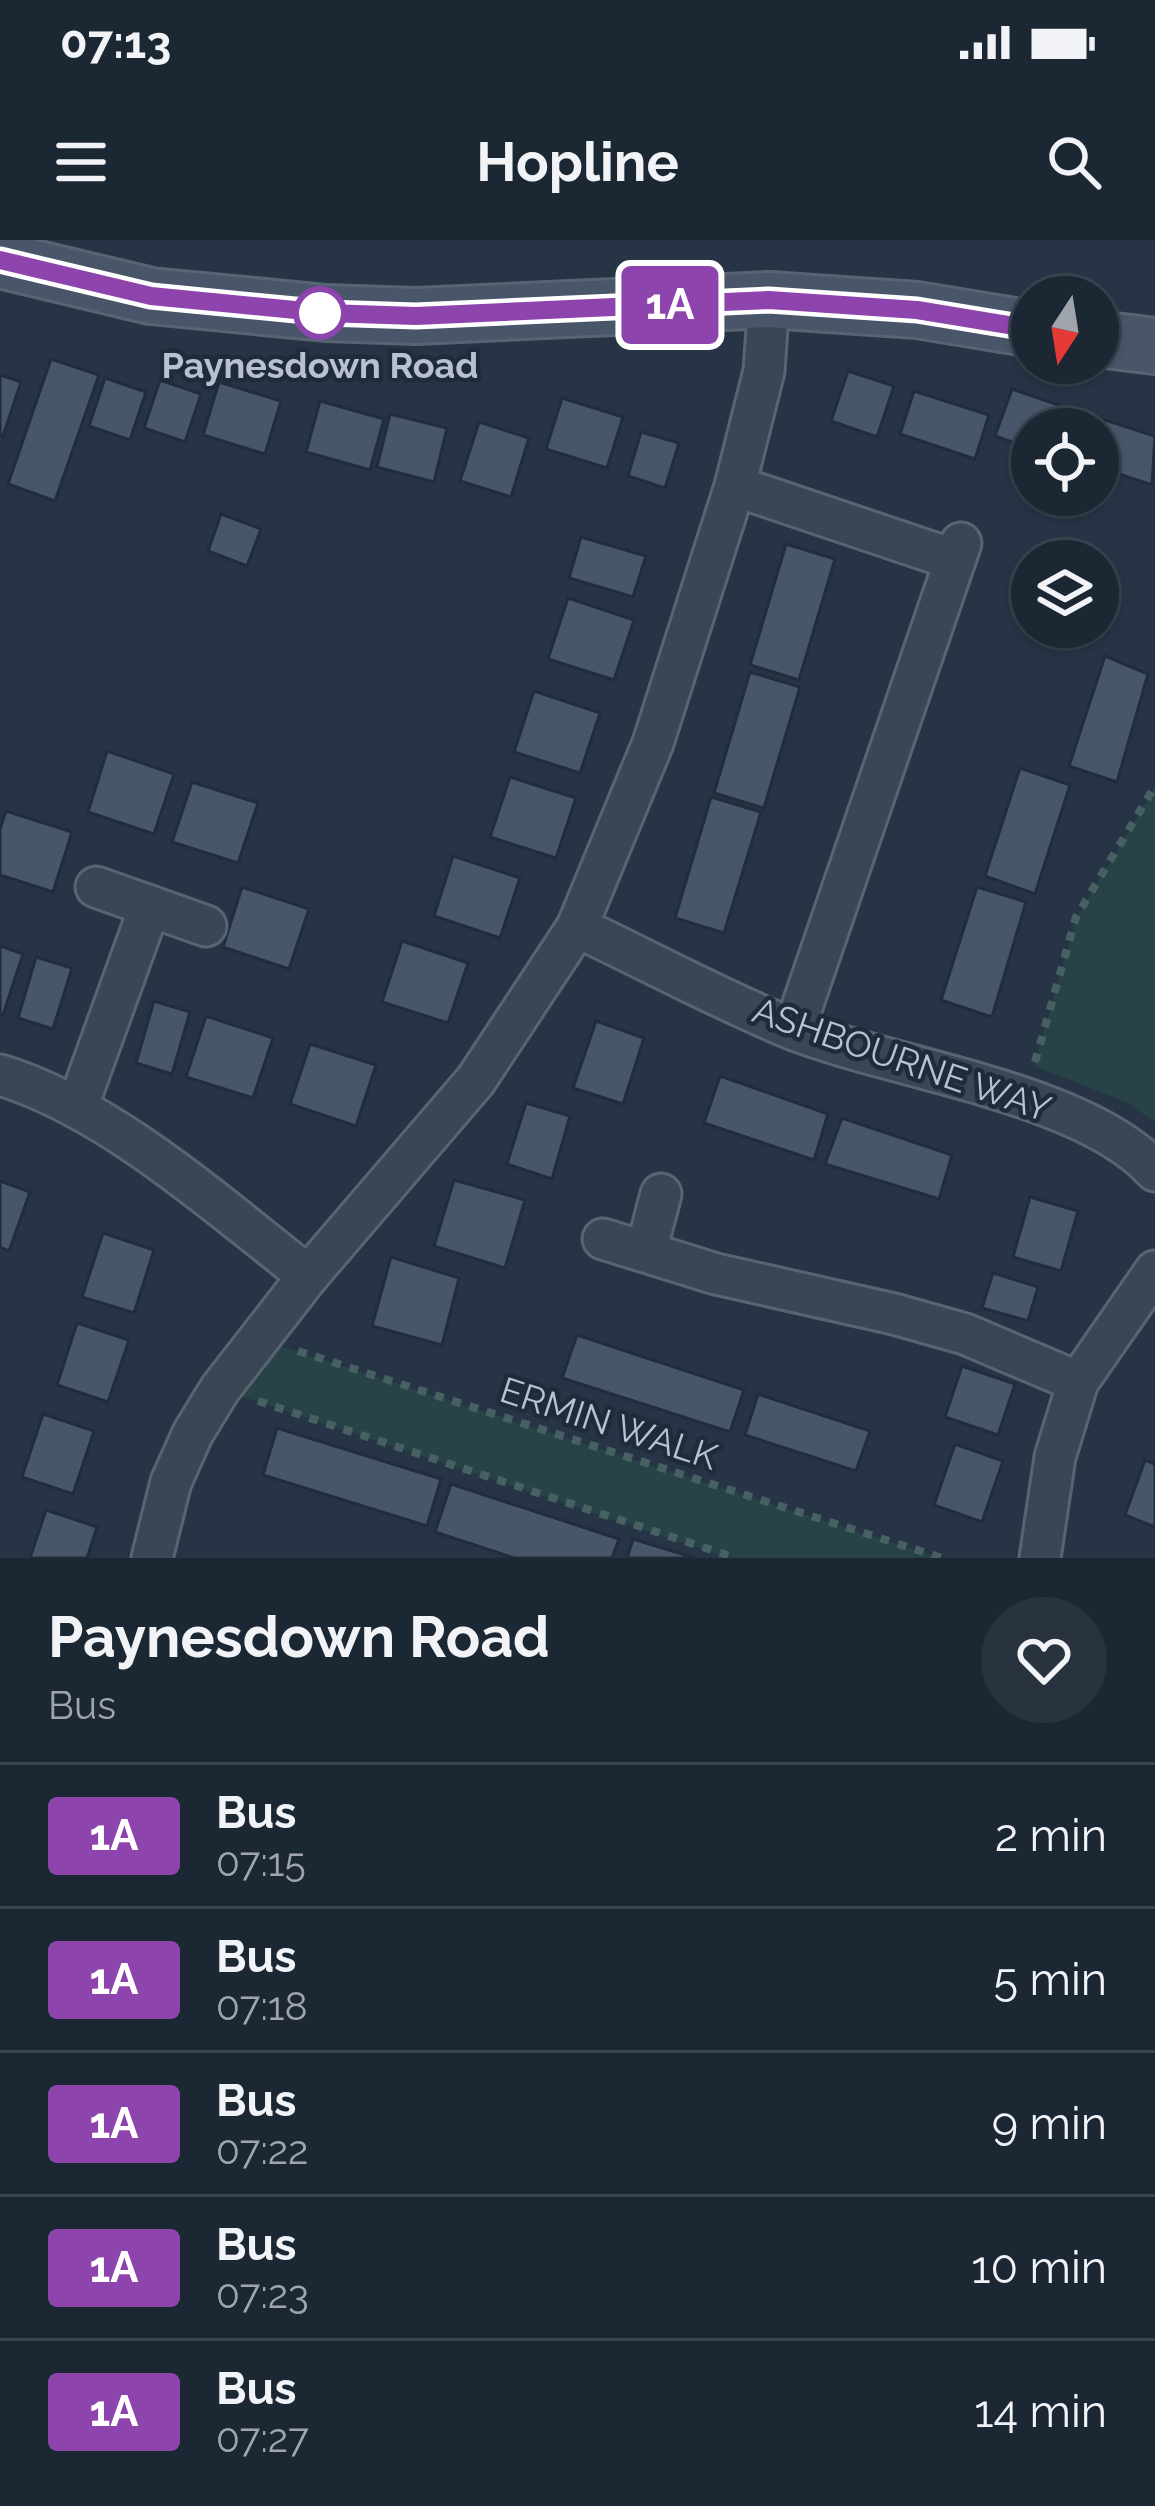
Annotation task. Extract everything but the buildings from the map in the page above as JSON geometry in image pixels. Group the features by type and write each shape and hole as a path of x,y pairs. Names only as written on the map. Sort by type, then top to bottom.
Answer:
{"street":[{"path":"0,260 151,296 326,313 416,316 769,300 917,310 1011,326"},
{"path":"152,1558 171,1482 220,1389 308,1276 476,1080 577,927 653,743 735,485 764,371 769,300"},
{"path":"1119,342 1155,346"},
{"path":"735,485 958,552 794,1030"},
{"path":"96,887 206,926"},
{"path":"77,1108 150,906"},
{"name":"ASHBOURNE WAY","path":"577,927 794,1030 1021,1099 1095,1127 1135,1151 1155,1171"},
{"path":"0,1075 77,1108 212,1200 308,1276"},
{"path":"646,1251 661,1194"},
{"path":"604,1239 716,1274 965,1334 1078,1382"},
{"path":"1040,1558 1055,1457 1078,1382 1155,1271"}],"path":[{"path":"1021,1099 1076,917 1155,786"},
{"name":"ERMIN WALK","path":"259,1339 942,1558"},
{"path":"220,1389 736,1558"}],"green space":[{"path":"1155,787 1155,1122 1126,1102 1034,1066 1076,919"},
{"path":"258,1339 940,1558 729,1558 220,1389"}],"bus line":[{"name":"1A","path":"0,260 151,296 326,313 416,316 769,300 917,310 1011,326"}],"place":[{"name":"Paynesdown Road","path":"320,313"}]}
